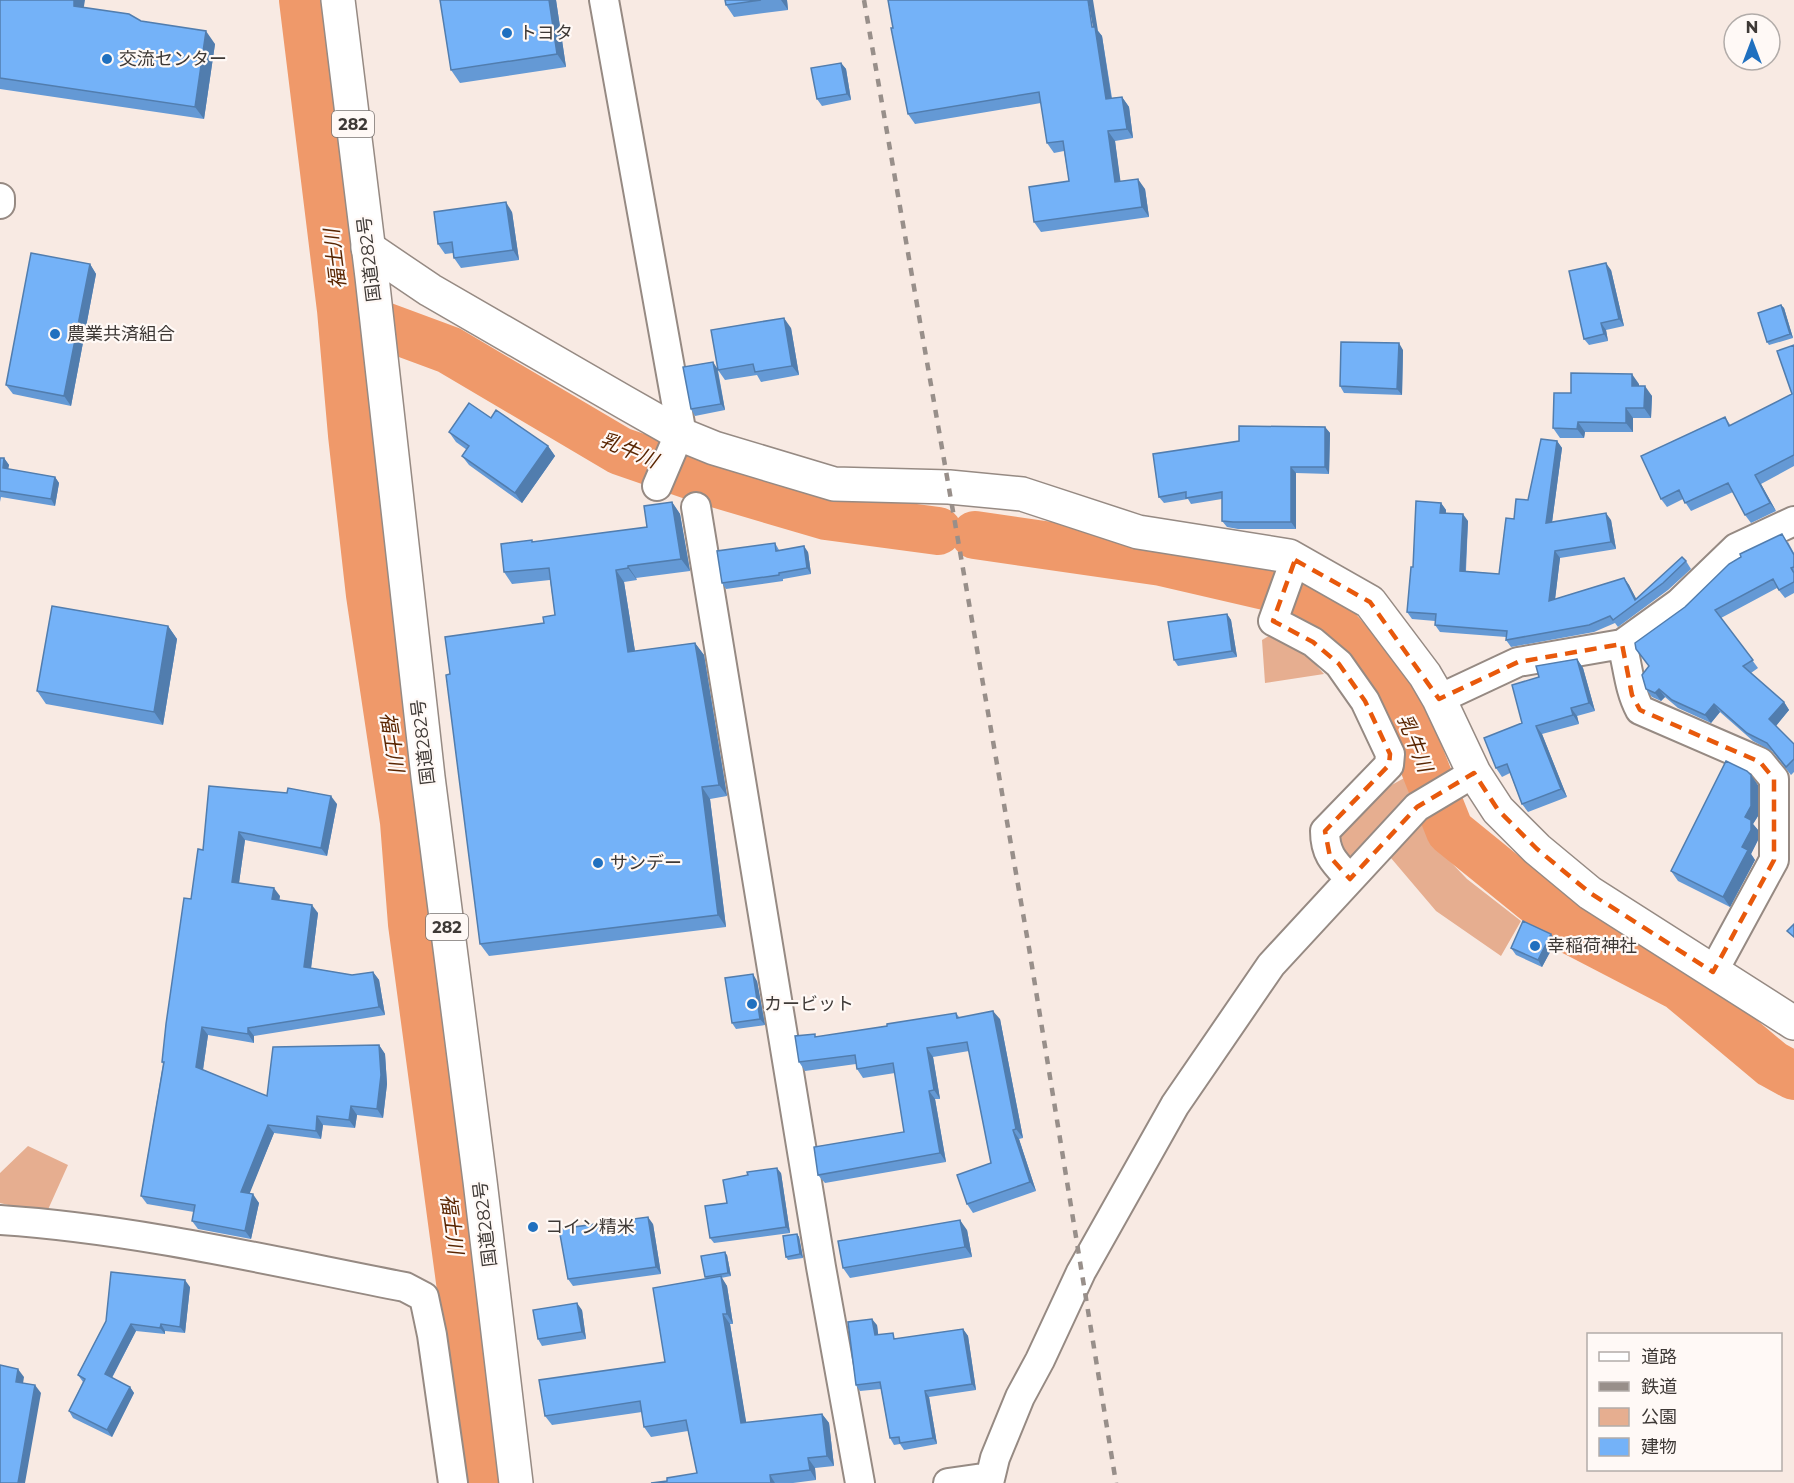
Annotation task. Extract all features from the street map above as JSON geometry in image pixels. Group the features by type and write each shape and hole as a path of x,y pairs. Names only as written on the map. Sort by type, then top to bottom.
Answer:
{"main road":[{"name":"国道282号","path":"338,0 428,777 516,1483"},
{"path":"370,262 430,290 678,441 714,448 834,484 949,487 1022,494 1138,532 1289,556 1370,602 1425,675 1474,773 1498,810 1537,849 1590,893 1794,1023"}],"street":[{"path":"604,0 678,441 657,486"},
{"path":"0,198 0,204"},
{"path":"696,507 820,1267 860,1483"},
{"path":"1439,699 1518,662 1623,644 1679,603 1736,548 1794,521"},
{"path":"1295,561 1273,621 1313,642 1339,664 1365,701 1390,754 1389,765 1325,831 1325,841 1330,857 1350,879"},
{"path":"1623,644 1632,695 1640,710 1760,762 1774,779 1774,860 1713,972"},
{"path":"948,1483 989,1480 995,1458 1020,1397 1082,1272 1175,1105 1271,965 1417,807 1474,773"},
{"path":"0,1220 49,1223 169,1242 405,1287 424,1297 432,1335 453,1483"}],"highlighted area":[{"path":"1295,560 1370,602 1439,699 1518,662 1622,644 1632,695 1640,710 1760,762 1774,779 1774,860 1713,972 1590,893 1537,849 1498,810 1474,773 1417,807 1350,879 1330,857 1325,831 1389,765 1390,754 1365,701 1339,664 1313,642 1273,621"}],"green space":[{"path":"1282,628 1324,674 1265,683 1262,640"},
{"path":"1406,777 1415,798 1347,866 1331,853 1337,830 1363,801"},
{"path":"1421,814 1442,853 1467,879 1521,921 1501,956 1436,911 1385,851"},
{"path":"28,1146 68,1165 46,1214 0,1203 0,1173"}],"building":[{"name":"交流センター","path":"0,0 74,0 74,6 129,14 141,21 206,31 195,107 0,78"},
{"name":"トヨタ","path":"440,0 549,0 557,54 451,70"},
{"path":"725,0 761,0 726,5"},
{"path":"888,0 1088,0 1092,27 1095,27 1106,99 1122,97 1127,129 1108,131 1115,182 1138,179 1142,207 1034,222 1029,187 1069,181 1063,141 1047,143 1039,92 908,114 891,28 893,28"},
{"path":"841,63 847,94 817,99 811,68"},
{"path":"506,202 513,250 454,258 452,242 438,244 434,212"},
{"name":"農業共済組合","path":"31,253 90,264 64,396 6,385"},
{"path":"1606,263 1619,319 1601,323 1604,334 1584,339 1569,271"},
{"path":"1781,305 1790,334 1767,342 1758,313"},
{"path":"784,318 792,366 755,372 753,364 718,370 711,330"},
{"path":"1341,342 1399,343 1397,389 1340,386"},
{"path":"1794,345 1794,455 1755,475 1770,503 1745,515 1728,483 1685,503 1679,490 1661,499 1641,456 1725,417 1729,426 1792,394 1777,351"},
{"path":"713,362 721,404 691,409 683,367"},
{"path":"1571,373 1632,374 1632,386 1645,386 1644,408 1626,408 1626,423 1578,422 1577,429 1553,428 1554,393 1571,393"},
{"path":"469,403 491,418 496,410 548,446 515,493 462,456 469,446 449,432"},
{"path":"1239,426 1325,427 1325,467 1291,467 1291,522 1222,521 1222,492 1186,498 1186,492 1159,497 1153,454 1239,441"},
{"path":"1541,439 1557,441 1546,523 1606,513 1611,542 1555,551 1549,601 1624,578 1635,600 1682,557 1686,561 1663,583 1613,620 1610,616 1589,625 1506,640 1507,631 1435,625 1436,614 1407,612 1411,567 1413,567 1416,501 1441,503 1440,513 1463,514 1460,571 1499,574 1506,518 1514,519 1516,499 1528,500"},
{"path":"0,458 4,458 3,468 55,477 51,499 0,491"},
{"name":"サンデー","path":"672,502 681,559 628,566 628,568 616,570 628,652 695,643 719,785 702,787 718,915 480,944 446,675 450,674 445,637 544,623 543,617 555,615 549,568 504,572 501,544 647,527 644,506"},
{"path":"1782,534 1794,555 1794,567 1791,568 1794,573 1794,582 1779,590 1773,579 1715,610 1753,660 1743,666 1784,702 1769,719 1794,744 1794,759 1786,767 1767,743 1747,733 1714,704 1705,715 1672,700 1659,689 1655,693 1646,689 1642,675 1649,666 1636,649 1635,643 1685,607 1729,564 1741,557 1740,554"},
{"path":"775,543 776,551 804,546 807,568 779,573 779,575 722,583 717,551"},
{"path":"52,606 168,626 154,712 37,691"},
{"path":"1227,614 1232,651 1174,660 1168,622"},
{"path":"1577,659 1589,703 1571,708 1573,715 1536,726 1561,789 1522,804 1507,764 1496,768 1484,738 1522,723 1512,685 1539,677 1536,666"},
{"path":"1726,761 1751,775 1751,806 1745,817 1751,820 1751,830 1742,847 1748,850 1723,897 1671,871"},
{"path":"209,786 287,793 288,788 331,796 321,848 239,832 232,882 274,888 272,899 312,905 304,967 352,975 373,972 379,1007 248,1028 248,1034 202,1027 196,1067 267,1096 273,1047 379,1045 381,1075 377,1109 351,1106 349,1120 317,1116 316,1131 268,1125 241,1192 253,1194 245,1231 192,1221 195,1205 141,1196 164,1062 162,1062 166,1024 184,898 191,899 198,849 203,850"},
{"path":"1523,921 1551,934 1538,960 1511,948"},
{"path":"1794,924 1794,937 1787,931"},
{"path":"753,974 760,1019 732,1023 725,978"},
{"path":"993,1011 1016,1129 1013,1130 1030,1182 967,1204 957,1175 991,1163 967,1042 927,1048 934,1090 929,1091 940,1153 818,1175 814,1147 904,1132 893,1063 857,1069 855,1055 799,1062 795,1036 815,1034 815,1037 956,1013 957,1018"},
{"path":"777,1168 786,1227 710,1238 705,1206 727,1203 723,1180 748,1175 747,1172"},
{"path":"648,1217 656,1267 568,1279 559,1229"},
{"path":"960,1220 965,1247 843,1268 838,1241"},
{"path":"797,1234 800,1254 786,1257 783,1236"},
{"path":"725,1252 728,1273 705,1277 701,1256"},
{"path":"111,1272 185,1280 180,1327 161,1324 160,1328 131,1324 105,1374 130,1387 107,1430 69,1411 85,1379 78,1375 106,1321"},
{"path":"721,1276 727,1314 723,1314 741,1423 822,1414 827,1456 808,1458 810,1470 770,1475 771,1483 651,1483 697,1473 686,1420 644,1427 640,1401 545,1416 539,1380 665,1362 653,1288"},
{"path":"577,1303 582,1332 538,1339 533,1310"},
{"path":"872,1319 875,1335 893,1333 894,1339 963,1329 972,1384 925,1391 933,1438 900,1443 899,1437 890,1438 880,1382 856,1385 848,1322"},
{"path":"0,1365 18,1369 16,1382 35,1385 18,1483 0,1483"}],"waterway":[{"name":"福士川","path":"303,0 341,310 370,595 404,822 412,924 487,1483"},
{"name":"乳牛川","path":"341,310 449,350 620,451 704,480 826,516 938,531"},
{"name":"乳牛川","path":"975,535 1162,562 1270,587 1321,611 1396,696 1450,831 1576,933 1680,987 1772,1064 1794,1076"}],"railway":[{"path":"864,0 1029,948 1116,1483"}],"place":[{"name":"トヨタ","path":"507,33"},
{"name":"交流センター","path":"107,59"},
{"name":"農業共済組合","path":"55,334"},
{"name":"サンデー","path":"598,863"},
{"name":"幸稲荷神社","path":"1535,946"},
{"name":"カービット","path":"752,1004"},
{"name":"コイン精米","path":"533,1227"}]}
